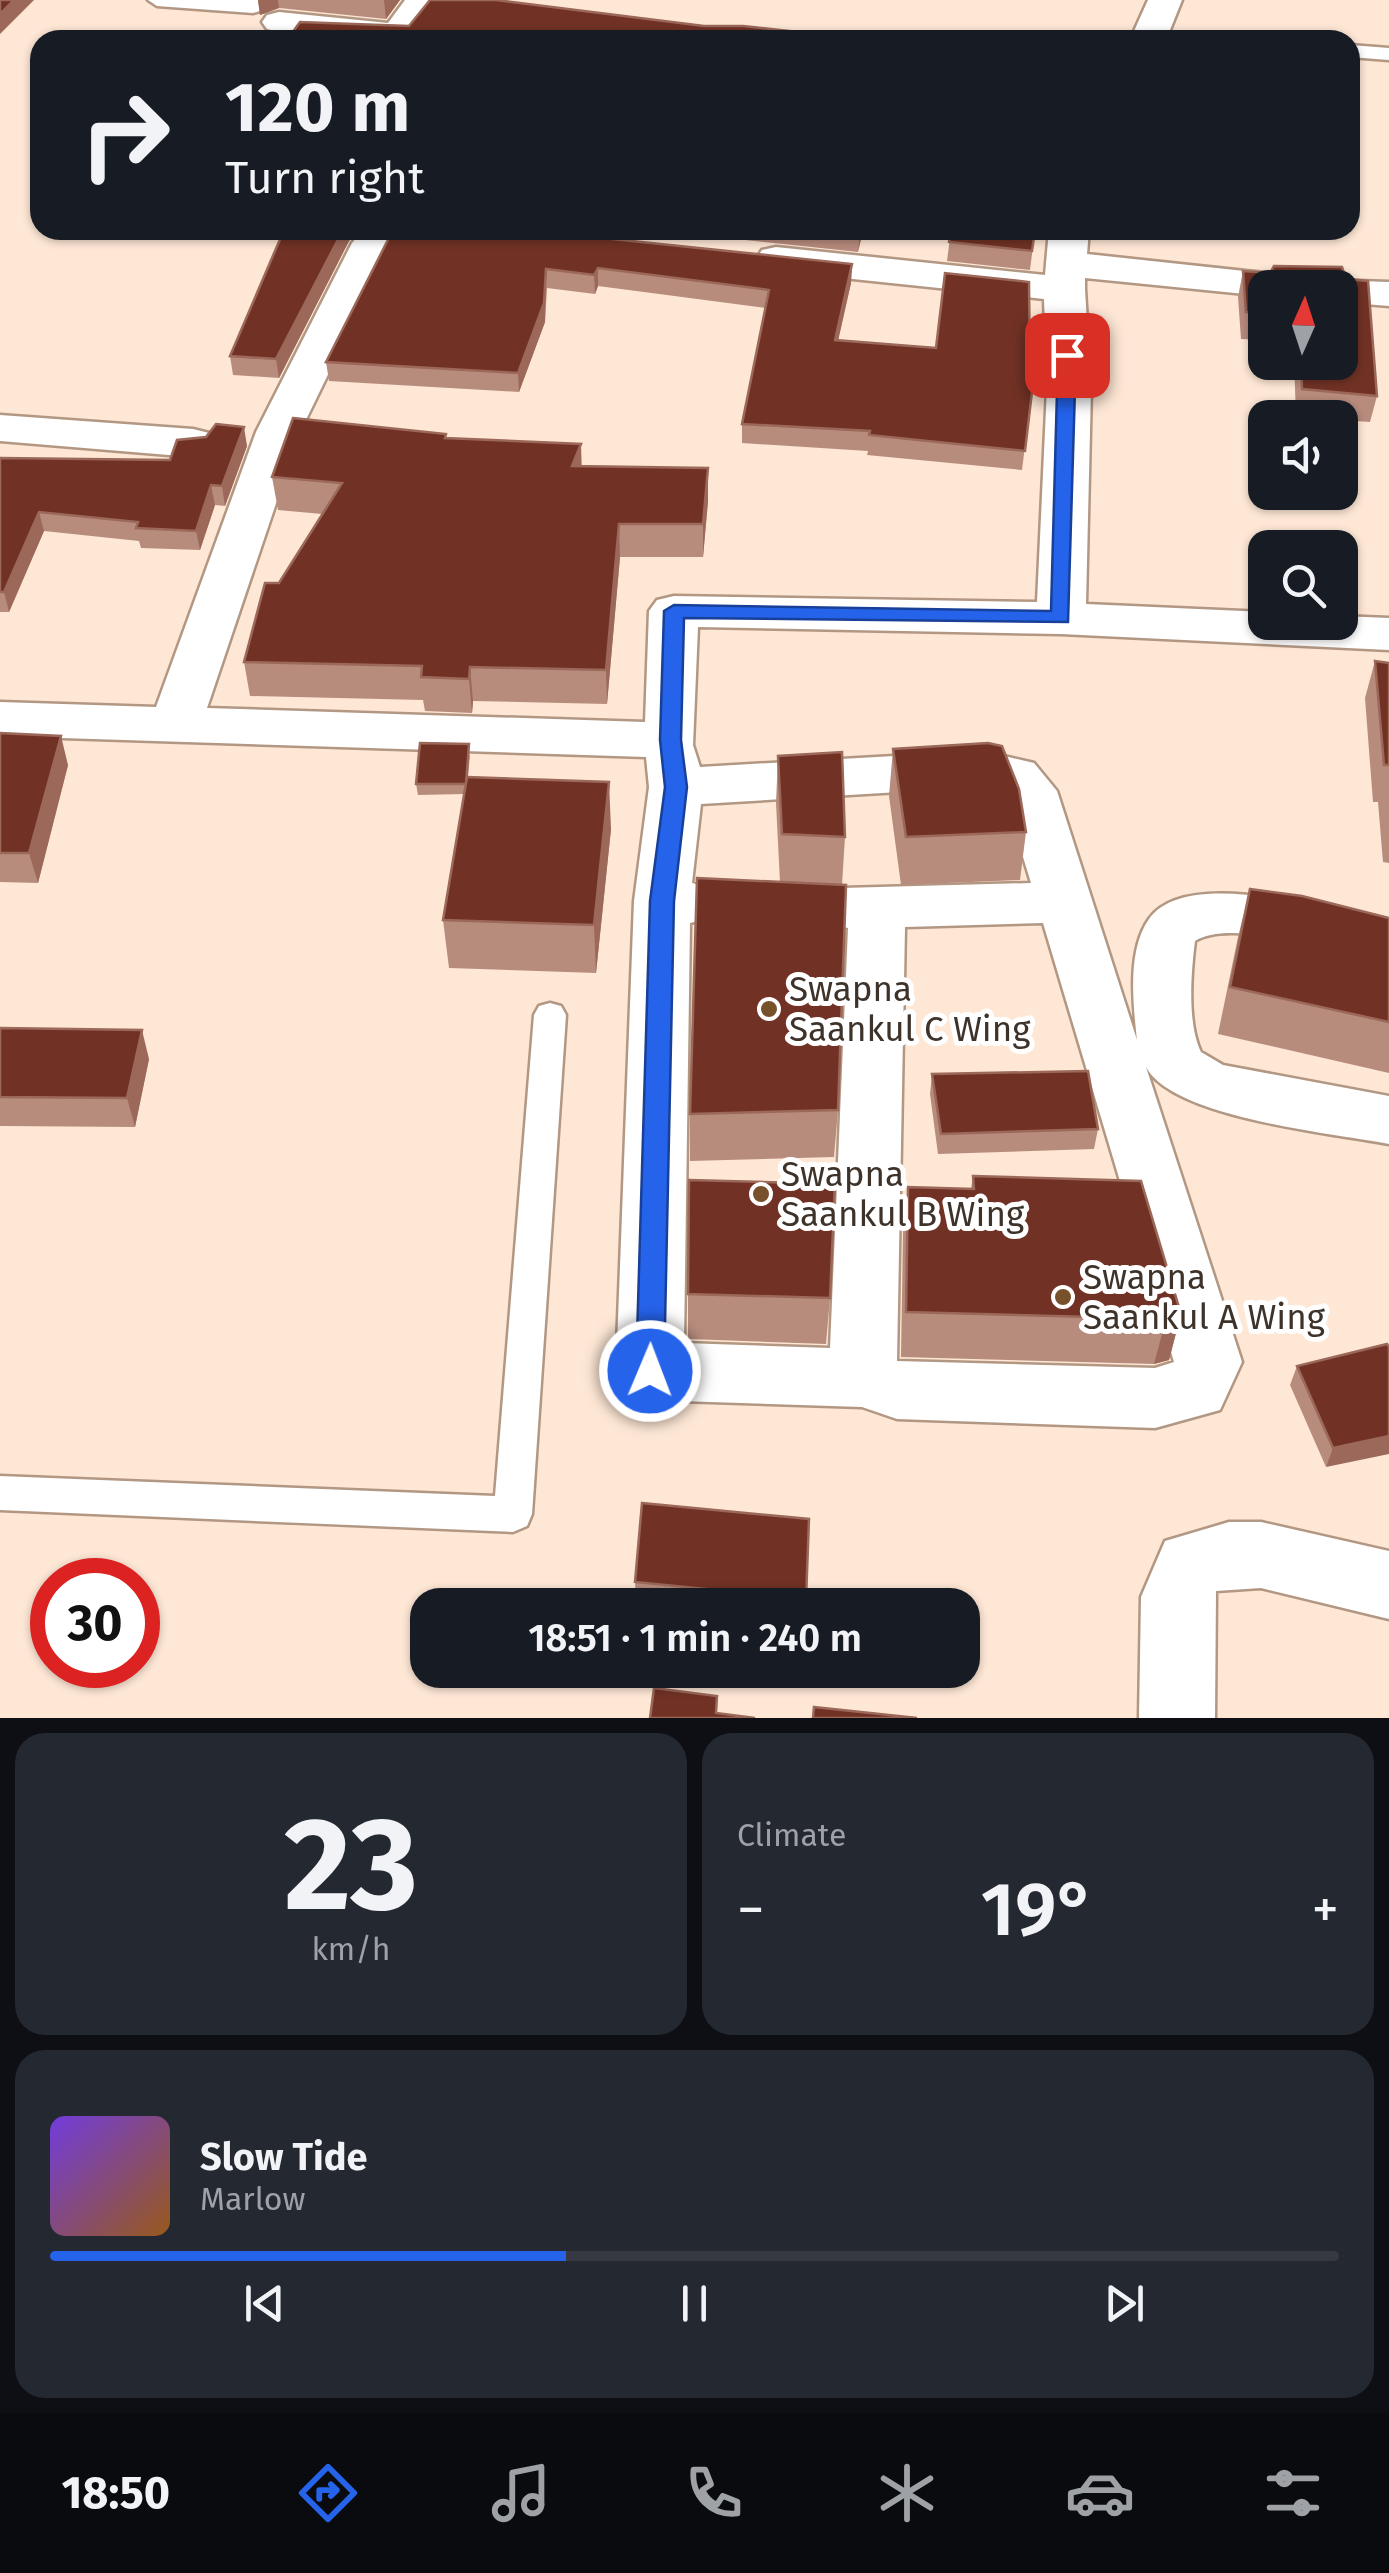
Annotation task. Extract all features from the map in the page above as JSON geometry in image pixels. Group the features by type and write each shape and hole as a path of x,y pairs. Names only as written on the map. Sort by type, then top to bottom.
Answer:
{"street":[{"path":"401,30 422,0"},
{"path":"1152,30 1165,0"},
{"path":"268,11 371,30"},
{"path":"174,727 278,432 376,240"},
{"path":"733,254 1066,261 1248,281"},
{"path":"1061,618 1068,388 1066,261"},
{"path":"1358,291 1389,294"},
{"path":"0,428 193,443"},
{"path":"0,719 174,727 673,763 982,769 1015,776 1030,791 1067,902 1208,1362 1196,1390 1155,1398 896,1390 862,1378 650,1371 662,901 673,763 674,611 1061,618 1389,634"},
{"path":"662,901 740,904"},
{"path":"799,907 878,910 1067,902"},
{"path":"862,1378 878,910"},
{"path":"1389,945 1235,913 1204,914 1181,922 1168,936 1164,1035 1172,1060 1192,1078 1216,1087 1389,1120"},
{"path":"1177,1718 1177,1597 1190,1564 1228,1555 1261,1555 1389,1585"}],"lane":[{"path":"157,0 268,11"},
{"path":"1360,52 1389,54"},
{"path":"0,1493 513,1514 550,1015"}],"building":[{"path":"0,0 14,0 0,14"},
{"path":"430,0 496,0 704,26 780,30 294,30 300,22 409,26"},
{"path":"280,240 338,240 276,359 230,356"},
{"path":"388,240 622,240 852,264 835,340 936,348 945,273 1029,282 1030,375 1034,375 1025,451 869,435 870,431 742,424 769,290 598,268 594,275 546,269 544,303 518,373 326,362"},
{"path":"949,240 1034,240 1032,251"},
{"path":"1274,266 1343,270 1272,270"},
{"path":"1243,271 1248,271 1248,312 1246,312"},
{"path":"1358,280 1368,281 1377,396 1302,389 1302,380 1358,380"},
{"path":"293,418 446,434 445,438 581,444 572,466 708,468 703,524 619,524 606,670 470,667 469,679 421,677 422,666 244,662 265,583 279,583 342,483 272,477"},
{"path":"216,424 244,427 222,486 211,485 196,531 136,528 138,522 39,512 4,592 0,592 0,458 170,460 177,440 206,437"},
{"path":"1375,661 1389,663 1389,765 1384,765"},
{"path":"0,733 61,736 29,853 0,853"},
{"path":"420,743 469,744 466,784 416,784"},
{"path":"988,743 1002,746 1019,789 1026,832 906,837 893,749"},
{"path":"842,752 845,837 782,834 778,756"},
{"path":"467,777 609,782 594,925 443,920"},
{"name":"Swapna Saankul C Wing","path":"697,878 846,885 838,1110 690,1114"},
{"path":"1250,889 1302,896 1389,918 1389,1022 1230,987"},
{"path":"0,1028 142,1030 127,1098 0,1097"},
{"path":"1088,1071 1098,1129 941,1134 932,1074"},
{"path":"973,1176 1141,1181 1181,1314 1166,1319 906,1312 908,1187 974,1189"},
{"path":"689,1180 835,1184 830,1298 688,1294"},
{"path":"1387,1344 1389,1436 1333,1448 1297,1366"},
{"path":"642,1503 809,1519 806,1588 695,1588 635,1582"},
{"path":"654,1688 717,1696 716,1713 755,1718 650,1718"},
{"path":"814,1707 917,1718 813,1718"}],"place":[{"name":"Swapna Saankul C Wing","path":"769,1009"},
{"name":"Swapna Saankul B Wing","path":"761,1194"},
{"name":"Swapna Saankul A Wing","path":"1063,1297"}],"route":[{"path":"650,1371 662,901 676,787 670,740 674,611 1061,618 1067,355"}]}
